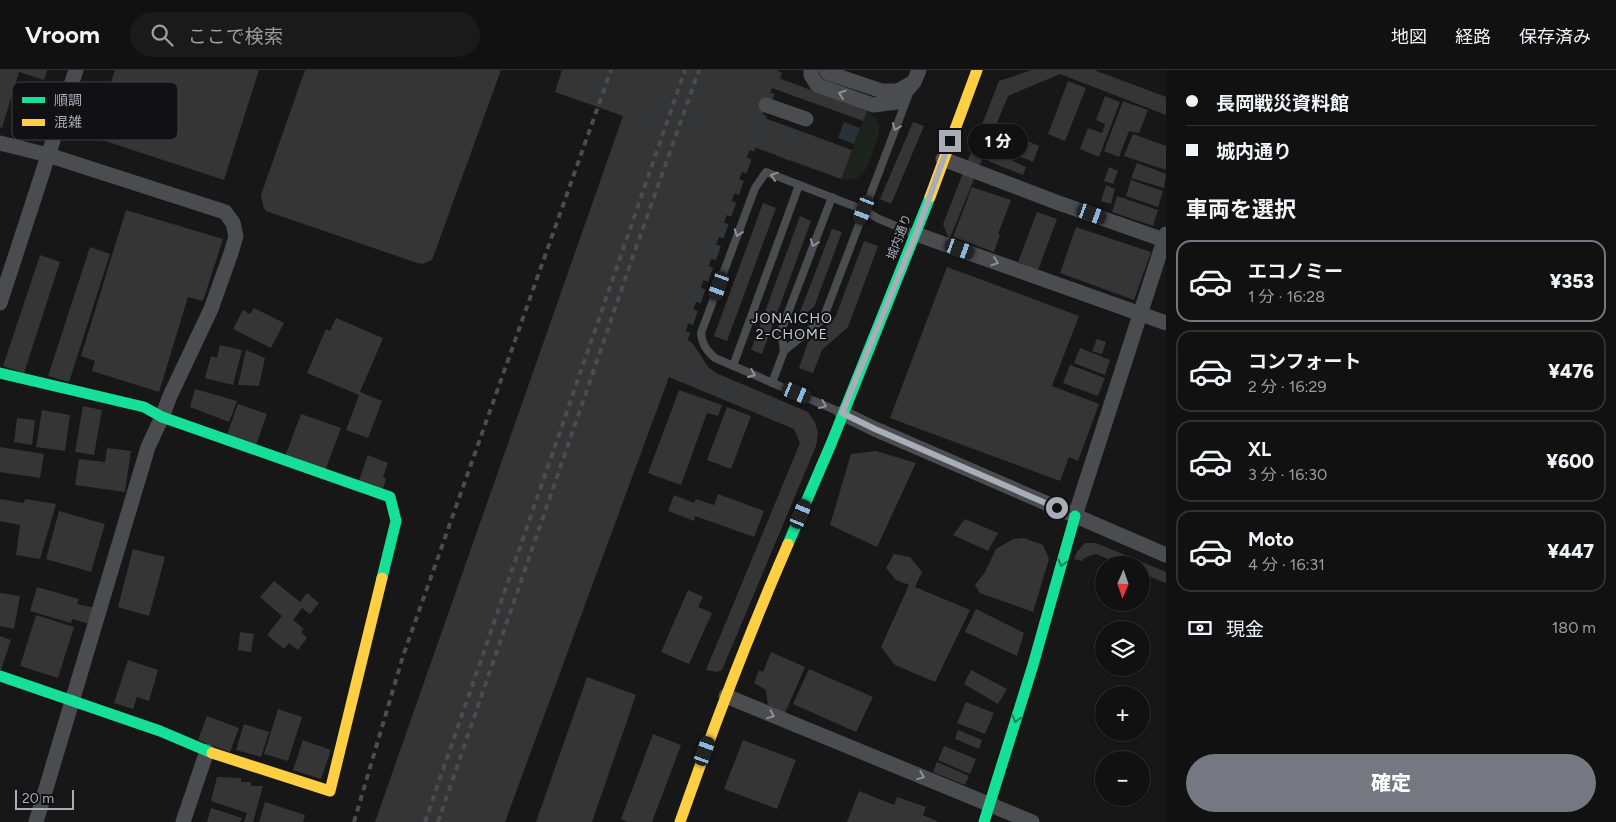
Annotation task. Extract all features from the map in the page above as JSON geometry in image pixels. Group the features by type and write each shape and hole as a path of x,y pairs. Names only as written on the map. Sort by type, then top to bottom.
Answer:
{"street":[{"path":"72,82 76,70"},
{"path":"811,70 811,76 817,85 873,105 897,102 916,76"},
{"path":"826,70 828,73 882,91 898,91 916,76"},
{"name":"城内通り","path":"680,822 726,696 916,234 977,70"},
{"path":"766,105 799,121"},
{"path":"0,302 53,140"},
{"path":"0,143 48,155 225,212 233,223 236,236 211,309 148,447 36,822"},
{"path":"943,159 1165,237 1075,516 1033,665 984,822"},
{"path":"916,234 1166,323"},
{"path":"0,373 144,407 162,417 390,498 396,521 330,791 207,751 160,731 0,676"},
{"path":"842,413 1166,555"},
{"path":"726,696 1032,822"},
{"path":"183,822 207,751"}],"lane":[{"path":"784,351 823,319 916,76"},
{"path":"842,413 715,358 708,352 702,341 702,333 755,188 766,172 864,210 916,234"},
{"path":"733,366 799,185"},
{"path":"772,383 784,351 781,331 832,198"}],"shaded area":[{"path":"867,111 876,119 879,125 879,134 870,161 860,176 849,180 841,179"},
{"path":"844,122 860,128 854,144 838,138"}],"building":[{"path":"0,70 47,70 44,80 19,72 16,82 12,82 12,95 2,128 0,127"},
{"path":"115,70 259,70 224,180 102,140 178,140 178,82 111,82"},
{"path":"305,70 501,70 432,260 422,264 417,263 266,211 261,195"},
{"path":"562,70 778,70 776,77 867,111 863,121 772,88 762,117 852,150 841,179 751,146 684,336 694,345 708,367 716,373 808,412 815,422 818,433 816,446 722,670 717,672 706,670 800,443 794,429 669,377 505,822 375,822 623,116 555,92"},
{"path":"1032,70 1094,70 1166,97 1166,115 1060,74 1008,96 950,238 943,224 999,81"},
{"path":"1068,81 1086,88 1065,141 1048,134"},
{"path":"1105,96 1120,102 1099,157 1080,149 1088,128 1102,133 1105,124 1096,120"},
{"path":"1123,101 1148,110 1139,133 1129,131 1119,157 1104,151"},
{"path":"913,122 924,126 891,204 880,199"},
{"path":"1000,129 1039,146 1033,162 993,145"},
{"path":"1133,134 1166,146 1166,170 1124,156"},
{"path":"994,147 1014,156 1013,161 1026,167 1023,175 988,161"},
{"path":"1137,163 1166,174 1164,188 1131,178"},
{"path":"1109,167 1118,171 1113,184 1104,181"},
{"path":"1131,180 1163,191 1158,207 1126,196"},
{"path":"1106,185 1115,189 1111,204 1101,201"},
{"path":"972,187 1011,200 998,234 1000,235 994,252 953,237"},
{"path":"1117,196 1158,210 1153,226 1112,212"},
{"path":"763,203 776,208 727,341 714,336"},
{"path":"126,210 223,239 203,301 188,297 159,392 92,371 95,361 81,356"},
{"path":"1037,212 1057,219 1038,270 1018,262"},
{"path":"800,216 811,221 762,354 751,350"},
{"path":"1076,227 1151,252 1134,300 1060,273"},
{"path":"832,229 842,232 814,307 805,314 800,312"},
{"path":"864,241 878,246 848,327 822,350 813,373 799,368 808,342 835,318"},
{"path":"90,247 110,254 69,382 48,376"},
{"path":"40,255 60,262 24,373 3,366"},
{"path":"947,267 1079,316 1052,386 1099,404 1078,461 1069,457 1060,481 890,418"},
{"path":"254,308 284,323 271,348 233,329 243,310 250,314"},
{"path":"336,318 383,338 360,392 382,401 368,438 346,430 359,395 307,373 326,329 330,331"},
{"path":"1097,339 1106,342 1102,354 1092,351"},
{"path":"220,345 242,350 233,385 205,378 211,356 217,358"},
{"path":"1080,348 1110,360 1105,375 1074,363"},
{"path":"246,350 265,358 259,386 238,385"},
{"path":"1070,365 1105,378 1098,396 1063,383"},
{"path":"195,389 237,401 229,422 190,407"},
{"path":"679,390 722,405 718,416 707,413 681,485 648,473"},
{"path":"238,404 267,414 255,448 226,437"},
{"path":"83,406 102,410 94,455 75,452"},
{"path":"727,407 751,416 731,469 707,460"},
{"path":"42,410 70,415 65,451 36,447"},
{"path":"301,414 341,428 324,474 284,459"},
{"path":"17,418 35,420 32,445 14,442"},
{"path":"0,447 44,454 40,478 0,472"},
{"path":"107,448 131,451 125,492 75,485 79,459 105,462"},
{"path":"876,451 916,463 877,547 830,525 851,454"},
{"path":"368,455 388,463 383,477 386,479 382,492 358,483"},
{"path":"718,494 764,511 754,537 695,516 694,521 668,511 674,495 694,503 696,499 714,505"},
{"path":"0,499 24,503 25,499 56,504 40,559 16,555 20,525 0,521"},
{"path":"59,511 105,524 91,572 46,559"},
{"path":"965,519 998,533 988,551 953,535"},
{"path":"1024,538 1043,545 1049,559 1033,612 980,593 975,585 985,572 996,549 1013,539"},
{"path":"1085,543 1096,543 1127,556 1101,556 1096,554 1084,558 1082,561 1074,559"},
{"path":"133,549 165,557 149,616 118,607"},
{"path":"894,554 910,557 922,572 915,587 970,610 935,682 895,665 881,647 909,585 896,580 886,568"},
{"path":"1150,565 1166,572 1166,583 1150,577"},
{"path":"274,581 300,602 307,593 319,603 310,614 302,608 293,620 304,629 301,632 307,638 298,650 289,643 284,649 267,635 282,616 260,597"},
{"path":"37,587 79,599 77,604 95,608 90,624 72,619 71,623 30,611"},
{"path":"688,590 703,597 698,607 712,613 689,664 661,652"},
{"path":"0,593 20,596 14,629 0,626"},
{"path":"976,609 1024,633 1017,656 965,632"},
{"path":"36,615 74,627 58,678 20,666"},
{"path":"240,632 254,634 251,652 238,650"},
{"path":"0,636 11,640 0,673"},
{"path":"771,652 805,667 785,713 768,705 766,690 754,683 759,670 763,672"},
{"path":"128,660 158,670 149,701 137,697 133,709 114,703"},
{"path":"809,669 873,697 856,732 793,704"},
{"path":"971,670 1007,689 998,704 964,684"},
{"path":"587,677 636,695 592,822 536,822"},
{"path":"966,702 994,713 985,734 957,723"},
{"path":"278,709 302,717 288,761 264,754"},
{"path":"207,716 239,728 230,752 198,740"},
{"path":"244,724 269,732 261,757 236,750"},
{"path":"958,730 982,740 979,749 955,739"},
{"path":"653,734 681,745 652,822 628,822 621,819"},
{"path":"303,740 331,750 321,779 293,770"},
{"path":"743,740 796,760 777,809 724,789"},
{"path":"944,746 976,759 970,774 938,760"},
{"path":"937,762 969,776 965,785 933,772"},
{"path":"217,777 241,778 241,782 251,782 251,786 263,786 253,822 244,822 247,813 211,801"},
{"path":"859,791 894,805 897,797 926,807 923,815 939,822 847,822"},
{"path":"265,802 305,815 303,822 259,822"},
{"path":"211,808 242,818 240,822 207,822"}],"tunnel":[{"path":"656,115 664,109 677,70"},
{"path":"692,119 710,70"},
{"path":"775,70 671,365 800,420"},
{"path":"571,76 629,96 634,94 637,99"},
{"path":"633,98 738,135"},
{"path":"632,170 650,122 649,116 653,105"},
{"path":"783,158 794,129"},
{"path":"754,130 789,143"}],"railway":[{"path":"354,822 403,656 611,70"},
{"path":"425,822 685,70"},
{"path":"438,822 699,70"}],"traffic: fast":[{"path":"788,544 831,444 930,197"},
{"path":"0,373 144,407 162,417 390,497 396,521 382,578"},
{"path":"984,822 1033,665 1075,516"},
{"path":"0,676 160,731 212,753"}],"traffic: slow":[{"path":"930,197 977,70"},
{"path":"680,822 731,682 788,544"},
{"path":"212,753 330,791 382,578"}],"district":[{"name":"JONAICHO 2-CHOME","path":"792,326"}],"route":[{"path":"950,141 916,234 842,413 1057,508"}]}
